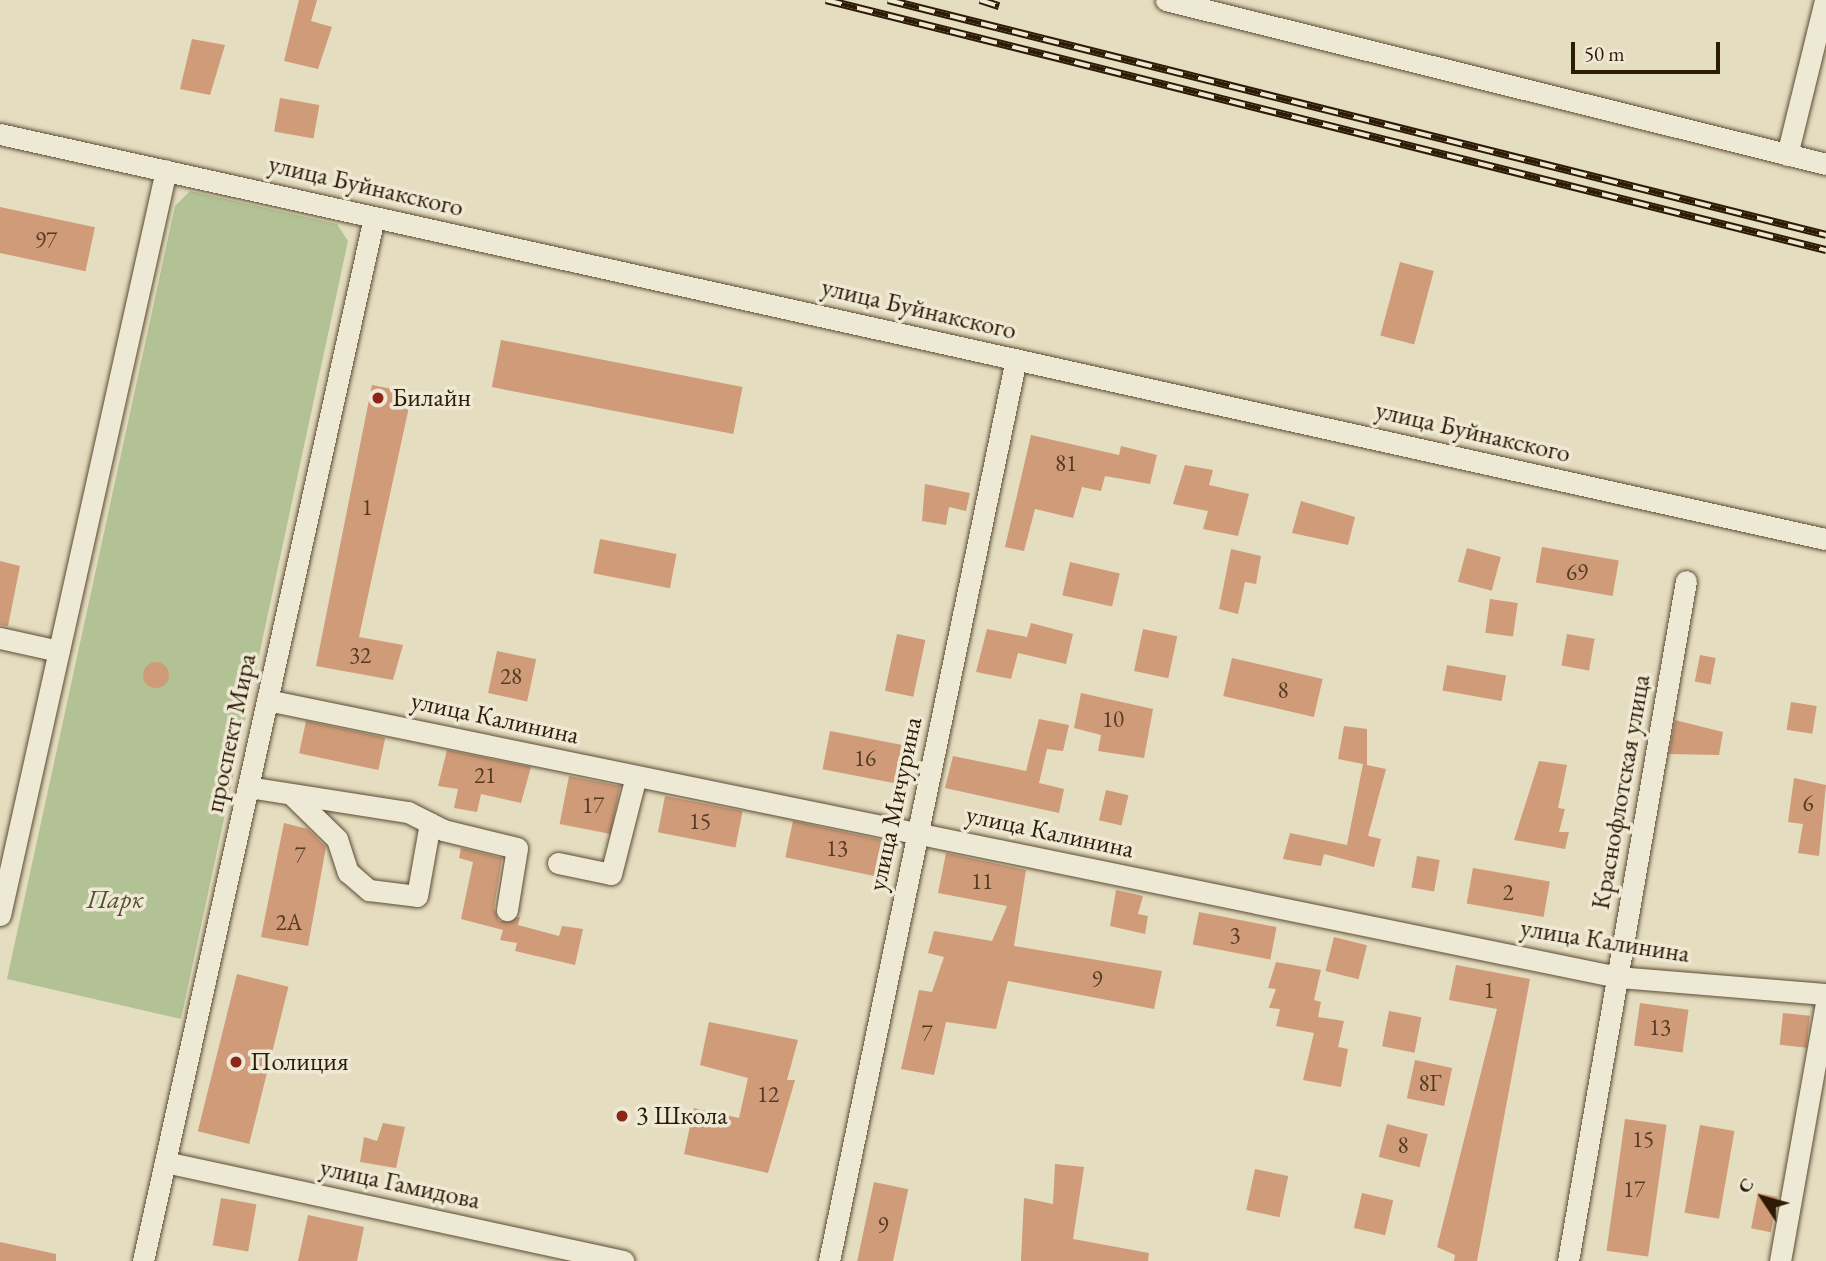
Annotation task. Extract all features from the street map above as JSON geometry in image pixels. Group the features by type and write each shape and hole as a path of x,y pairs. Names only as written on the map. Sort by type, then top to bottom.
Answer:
{"street":[{"path":"1166,0 1826,164"},
{"path":"1787,155 1825,0"},
{"name":"улица Буйнакского","path":"0,134 1826,539"},
{"path":"0,915 166,170"},
{"name":"проспект Мира","path":"143,1261 374,217"},
{"name":"улица Мичурина","path":"829,1261 1016,359"},
{"name":"Краснофлотская улица","path":"1568,1261 1686,581"},
{"path":"0,638 59,651"},
{"name":"улица Калинина","path":"267,700 1618,977 1826,994"},
{"path":"558,863 611,874 636,776"},
{"path":"248,787 408,812 430,823 517,848 507,910"},
{"path":"292,795 337,839 348,872 369,890 417,895 430,823"},
{"path":"1780,1261 1826,1002"},
{"name":"улица Гамидова","path":"165,1162 623,1261"}],"green space":[{"name":"Парк","path":"190,191 337,224 348,241 181,1019 7,979 175,206"}],"building":[{"path":"299,0 317,0 311,21 332,27 318,69 284,61"},
{"path":"192,39 225,45 210,95 180,89"},
{"path":"280,98 319,105 313,138 274,131"},
{"path":"0,207 95,227 86,271 0,253"},
{"path":"1400,262 1434,271 1414,344 1380,335"},
{"path":"501,340 742,387 733,434 492,387"},
{"path":"372,385 412,393 359,637 403,645 393,680 316,666"},
{"path":"1031,435 1119,455 1121,446 1157,455 1150,484 1105,476 1101,491 1082,487 1073,518 1035,509 1024,551 1005,547"},
{"path":"1185,465 1213,470 1209,485 1249,494 1238,536 1203,529 1208,511 1173,504"},
{"path":"925,484 970,493 966,511 949,507 946,525 922,521"},
{"path":"1301,501 1355,517 1348,545 1292,533"},
{"path":"600,539 677,554 670,588 593,573"},
{"path":"1542,547 1619,561 1613,596 1536,582"},
{"path":"1467,548 1501,557 1492,591 1458,582"},
{"path":"1231,549 1261,556 1256,584 1245,582 1238,614 1219,609"},
{"path":"0,561 20,566 8,626 0,625"},
{"path":"1070,562 1120,573 1112,607 1062,595"},
{"path":"1490,599 1518,603 1513,637 1485,633"},
{"path":"1031,623 1073,634 1066,664 1018,653 1011,679 976,672 987,629 1027,637"},
{"path":"1143,629 1177,636 1168,678 1134,671"},
{"path":"897,634 925,640 913,697 885,691"},
{"path":"1567,634 1595,639 1589,670 1561,666"},
{"path":"497,651 536,659 527,701 488,693"},
{"path":"1700,655 1716,658 1711,685 1695,682"},
{"path":"1232,658 1323,679 1314,717 1223,696"},
{"path":"156,662 165,666 169,675 165,684 156,688 147,684 143,675 147,666"},
{"path":"1447,665 1506,675 1502,701 1442,691"},
{"path":"1081,693 1153,709 1144,758 1098,751 1101,735 1074,728"},
{"path":"1791,702 1817,706 1812,734 1787,730"},
{"path":"1039,719 1069,725 1063,751 1047,749 1039,783 1064,789 1059,813 945,788 953,756 1026,771"},
{"path":"1675,720 1723,732 1719,755 1669,754"},
{"path":"306,721 385,738 378,770 299,753"},
{"path":"1344,726 1367,729 1367,765 1386,769 1368,836 1381,839 1374,867 1324,854 1321,866 1283,859 1290,833 1347,845 1363,764 1338,759"},
{"path":"830,731 908,746 900,784 823,769"},
{"path":"447,750 531,767 521,803 481,794 477,812 454,808 458,789 438,786"},
{"path":"1539,761 1567,765 1558,808 1565,809 1559,832 1569,832 1565,849 1514,840"},
{"path":"569,776 620,786 611,834 560,824"},
{"path":"1794,778 1826,785 1819,856 1798,853 1803,824 1788,822"},
{"path":"1106,790 1128,795 1121,825 1099,820"},
{"path":"665,796 743,811 735,847 658,832"},
{"path":"793,821 889,841 881,878 785,857"},
{"path":"284,823 308,829 326,847 308,946 261,937"},
{"path":"461,848 502,858 494,908 499,921 520,917 518,925 559,936 562,926 583,929 575,965 515,951 517,943 500,940 503,930 461,919 473,862 459,858"},
{"path":"946,853 1026,870 1014,946 1162,971 1154,1009 1008,981 996,1029 946,1022 934,1075 901,1069 919,990 932,992 944,957 928,953 934,931 992,941 1007,906 938,893"},
{"path":"1417,856 1440,860 1434,892 1411,888"},
{"path":"1473,868 1550,882 1544,917 1467,903"},
{"path":"1116,890 1143,896 1138,914 1148,916 1145,934 1110,926"},
{"path":"1199,912 1277,927 1270,959 1193,944"},
{"path":"1334,937 1367,945 1359,979 1326,971"},
{"path":"1276,962 1321,970 1314,1000 1321,1002 1318,1017 1344,1021 1338,1047 1348,1049 1341,1087 1303,1080 1314,1033 1276,1026 1280,1009 1269,1008 1276,989 1268,988"},
{"path":"1456,965 1530,979 1477,1261 1454,1261 1455,1255 1437,1247 1497,1009 1449,1000"},
{"path":"237,974 288,987 249,1144 198,1131"},
{"path":"1640,1003 1689,1010 1683,1052 1634,1046"},
{"path":"1389,1011 1421,1017 1415,1053 1382,1046"},
{"path":"1783,1013 1810,1016 1807,1048 1780,1045"},
{"path":"709,1022 798,1040 787,1080 795,1080 768,1173 684,1154 694,1108 739,1118 748,1078 700,1065"},
{"path":"1415,1060 1452,1068 1444,1106 1407,1098"},
{"path":"1625,1119 1667,1125 1648,1257 1606,1251"},
{"path":"383,1123 405,1127 396,1168 360,1162 364,1137 377,1141"},
{"path":"1387,1124 1428,1134 1420,1167 1379,1157"},
{"path":"1700,1125 1734,1131 1719,1219 1685,1213"},
{"path":"1055,1164 1084,1167 1073,1239 1149,1253 1148,1261 1021,1261 1024,1198 1053,1204"},
{"path":"1255,1169 1288,1176 1280,1217 1246,1210"},
{"path":"874,1182 908,1189 893,1261 857,1261"},
{"path":"1362,1193 1393,1200 1385,1235 1354,1228"},
{"path":"1758,1193 1778,1197 1771,1232 1751,1228"},
{"path":"221,1198 256,1204 248,1252 213,1245"},
{"path":"308,1215 364,1227 357,1261 298,1261"},
{"path":"0,1242 56,1254 56,1261 0,1261"}],"railway":[{"path":"826,0 1826,250"},
{"path":"888,0 1826,235"},
{"path":"980,0 999,6"}],"place":[{"name":"Билайн","path":"378,398"},
{"name":"Полиция","path":"236,1062"},
{"name":"3 Школа","path":"622,1116"}]}
